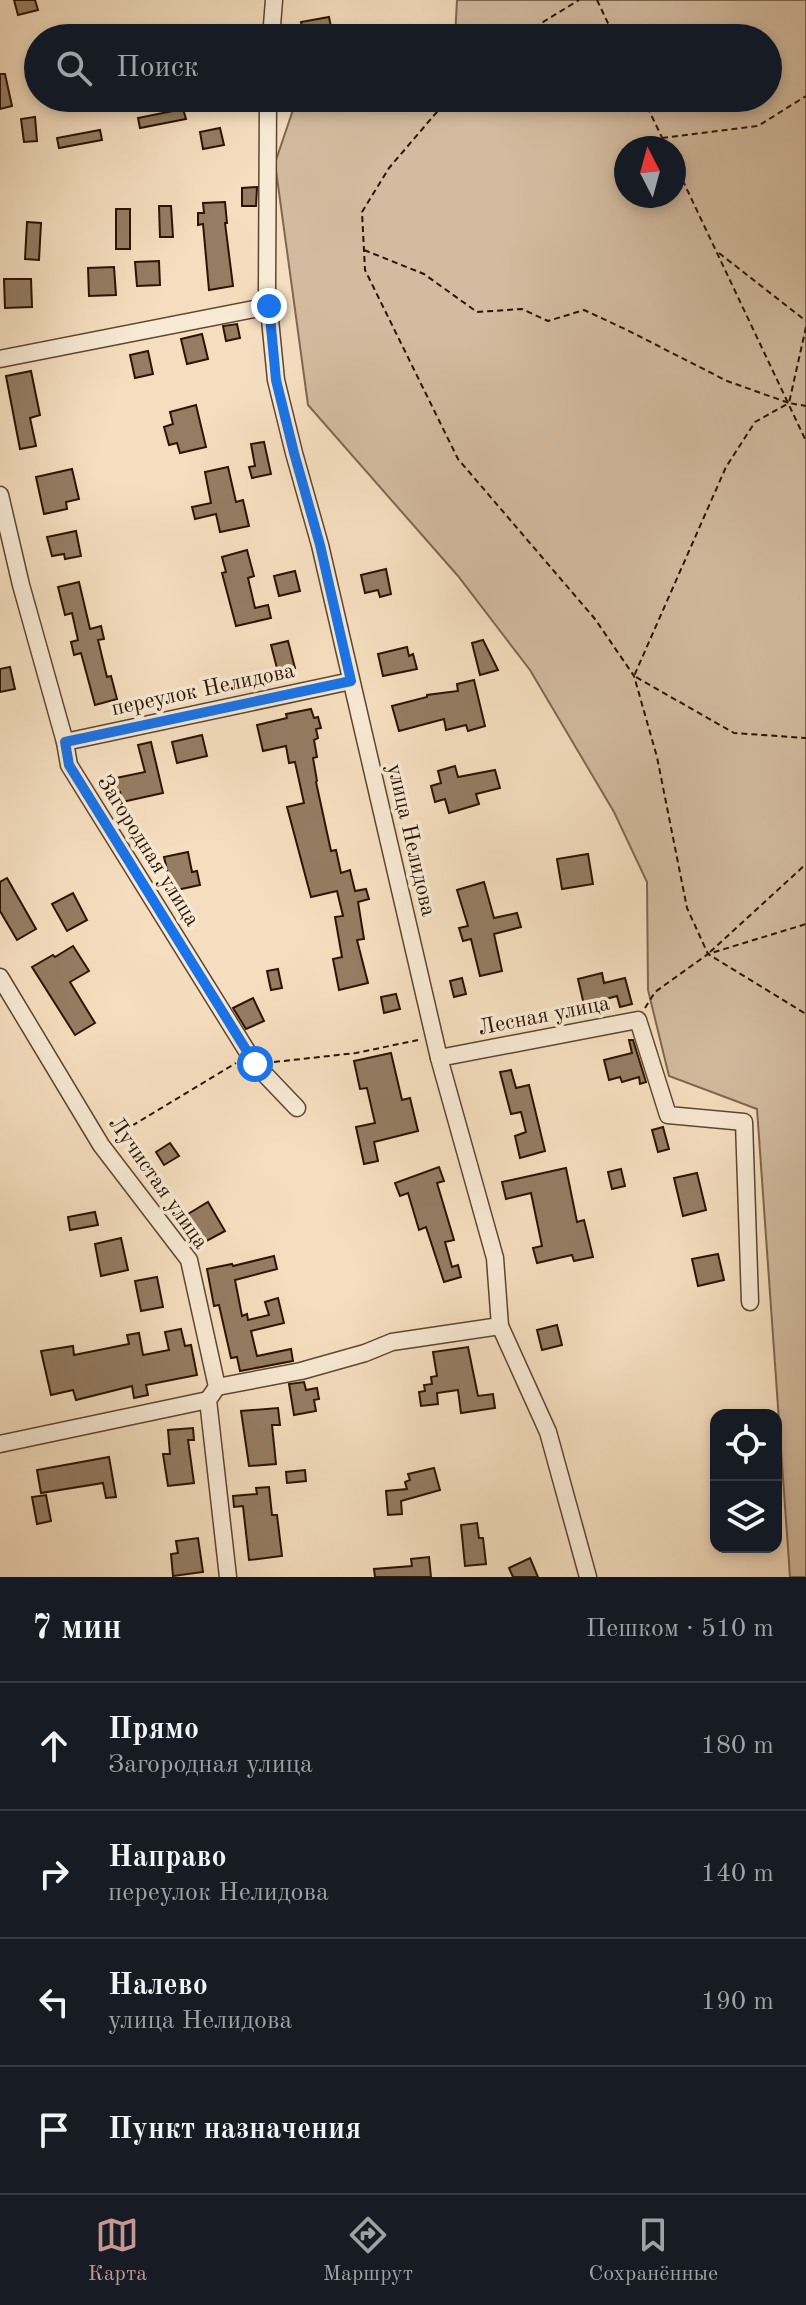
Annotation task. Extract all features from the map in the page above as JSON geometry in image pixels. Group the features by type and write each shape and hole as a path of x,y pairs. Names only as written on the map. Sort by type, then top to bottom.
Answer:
{"street":[{"path":"272,24 274,0"},
{"name":"улица Нелидова","path":"268,112 269,306 276,380 320,545 439,1058 495,1258 500,1326 548,1432 588,1577"},
{"path":"0,359 269,306"},
{"name":"Загородная улица","path":"0,495 69,765 255,1064 297,1108"},
{"name":"переулок Нелидова","path":"65,742 351,681"},
{"name":"Лучистая улица","path":"0,977 101,1145 189,1260 212,1393 228,1577"},
{"name":"Лесная улица","path":"439,1058 638,1020 668,1115 744,1122 750,1302"},
{"path":"0,1444 301,1371 392,1342 500,1326"}],"path":[{"path":"540,24 579,0"},
{"path":"597,0 608,24"},
{"path":"782,111 806,96"},
{"path":"437,112 389,168 362,212 365,270 458,459 595,619 634,676 657,757 687,908 708,954 806,1014"},
{"path":"650,112 661,136"},
{"path":"678,136 758,126 780,112"},
{"path":"686,187 806,441"},
{"path":"364,250 424,274 477,312 522,309 548,321 584,310 727,381 806,406"},
{"path":"716,250 806,321"},
{"path":"634,676 726,467 755,422 789,403 806,327"},
{"path":"634,676 734,733 806,738"},
{"path":"638,1020 655,992 708,954 806,864"},
{"path":"708,954 806,924"}],"shaded area":[{"path":"457,0 806,0 806,1577 790,1577 782,1464 782,1409 778,1409 757,1109 669,1076 648,990 647,882 614,812 530,670 458,576 308,405 275,163 292,112 782,112 782,24 456,24"}],"building":[{"path":"14,0 35,0 38,10 18,15"},
{"path":"329,17 330,24 301,24"},
{"path":"0,74 5,74 12,106 0,109"},
{"path":"184,112 186,119 140,128 138,118"},
{"path":"35,117 37,141 24,142 21,119"},
{"path":"220,128 224,145 203,149 200,132"},
{"path":"100,130 102,140 59,148 57,138"},
{"path":"257,187 256,206 242,206 242,188"},
{"path":"225,202 233,286 209,290 203,224 198,225 198,213 204,213 203,203"},
{"path":"159,206 171,206 173,237 160,237"},
{"path":"116,209 130,209 130,249 116,249"},
{"path":"27,222 41,223 39,260 25,259"},
{"path":"159,261 160,285 137,286 135,262"},
{"path":"114,267 116,295 89,296 88,268"},
{"path":"4,279 31,279 32,307 5,308"},
{"path":"237,324 240,338 226,341 223,326"},
{"path":"202,334 208,359 187,364 181,339"},
{"path":"148,351 153,374 135,378 130,355"},
{"path":"31,371 40,415 30,418 36,446 20,449 6,376"},
{"path":"196,405 206,447 180,453 177,443 169,445 164,427 173,424 170,412"},
{"path":"264,442 271,474 252,478 249,467 255,466 251,444"},
{"path":"228,467 236,502 243,500 249,526 220,532 216,514 195,519 192,507 211,503 205,472"},
{"path":"72,469 79,499 66,502 67,509 44,514 36,477"},
{"path":"76,531 81,556 65,559 64,554 52,556 47,537"},
{"path":"247,550 254,576 248,578 255,608 268,605 271,618 236,626 222,573 226,572 222,557"},
{"path":"386,569 391,594 380,597 378,590 365,593 361,575"},
{"path":"295,571 300,591 279,596 274,576"},
{"path":"79,582 90,629 101,626 104,639 98,640 107,677 111,676 117,699 95,705 81,653 74,655 71,642 78,640 72,613 65,615 58,587"},
{"path":"483,640 498,670 480,675 472,643"},
{"path":"288,641 295,668 278,672 271,645"},
{"path":"407,647 409,656 413,654 417,669 383,676 378,654"},
{"path":"10,667 15,689 0,692 0,669"},
{"path":"474,680 485,726 468,731 466,725 446,730 444,719 399,731 392,706 427,695 458,691 457,684"},
{"path":"311,709 314,718 318,717 321,728 316,729 317,757 313,758 331,851 336,850 341,873 350,870 355,891 366,889 369,899 358,902 364,939 357,940 368,983 339,990 333,959 342,957 335,917 343,916 337,891 311,897 287,807 304,803 295,762 289,763 286,746 263,751 257,725"},
{"path":"202,735 207,756 177,763 172,742"},
{"path":"151,742 163,793 122,802 120,792 114,793 111,779 145,772 138,745"},
{"path":"455,766 458,777 495,770 500,788 476,794 479,804 449,813 445,799 435,802 431,786 441,783 438,771"},
{"path":"188,852 192,872 197,871 200,885 172,891 164,857"},
{"path":"588,854 593,884 562,889 557,859"},
{"path":"7,878 36,929 17,940 0,911 0,882"},
{"path":"484,882 494,918 517,913 521,927 494,934 502,971 480,976 471,939 463,941 459,928 468,926 457,890"},
{"path":"73,893 87,920 67,931 52,904"},
{"path":"73,946 89,971 70,982 95,1023 75,1035 32,967"},
{"path":"278,969 282,988 271,990 267,971"},
{"path":"602,973 604,983 625,978 632,1004 620,1007 617,996 584,1005 578,979"},
{"path":"462,978 466,994 454,997 450,981"},
{"path":"396,994 400,1009 384,1013 381,997"},
{"path":"253,998 264,1021 246,1029 233,1008"},
{"path":"629,1040 633,1040 646,1082 640,1084 639,1077 622,1082 620,1077 609,1080 604,1060 632,1053"},
{"path":"391,1053 402,1100 410,1098 418,1131 374,1142 378,1161 364,1164 356,1127 375,1123 367,1088 360,1089 354,1061"},
{"path":"511,1070 516,1088 529,1085 545,1151 520,1158 515,1136 526,1132 521,1112 511,1114 500,1072"},
{"path":"663,1127 669,1149 658,1152 652,1130"},
{"path":"170,1143 179,1156 164,1165 156,1152"},
{"path":"439,1167 444,1181 437,1183 454,1240 445,1242 452,1267 458,1265 461,1277 444,1282 426,1227 419,1230 408,1193 400,1196 395,1183"},
{"path":"566,1168 577,1222 584,1220 593,1257 574,1261 572,1255 537,1263 533,1248 542,1246 531,1193 506,1199 502,1182"},
{"path":"621,1169 625,1186 612,1189 608,1172"},
{"path":"697,1173 706,1210 683,1216 674,1178"},
{"path":"208,1202 225,1231 199,1245 183,1217"},
{"path":"95,1212 98,1225 70,1230 68,1217"},
{"path":"121,1238 128,1270 101,1276 95,1244"},
{"path":"718,1254 724,1280 698,1286 692,1259"},
{"path":"274,1256 277,1269 235,1280 242,1316 247,1314 248,1320 269,1315 265,1302 278,1298 284,1323 251,1331 257,1356 291,1349 293,1361 240,1371 237,1357 231,1358 219,1305 214,1306 207,1269"},
{"path":"157,1277 163,1307 141,1311 135,1281"},
{"path":"557,1325 562,1345 542,1350 537,1330"},
{"path":"181,1329 185,1346 191,1345 197,1375 146,1385 148,1395 134,1398 132,1386 76,1400 73,1390 51,1395 41,1351 73,1346 74,1355 129,1344 127,1335 139,1333 143,1355 169,1350 165,1332"},
{"path":"468,1347 478,1396 493,1394 495,1408 461,1413 458,1390 437,1393 438,1404 421,1406 419,1392 425,1391 424,1385 432,1384 431,1377 437,1376 433,1352"},
{"path":"304,1382 306,1390 317,1388 319,1399 314,1400 316,1411 294,1415 289,1384"},
{"path":"278,1408 280,1425 272,1425 276,1464 249,1466 241,1411"},
{"path":"193,1428 194,1440 188,1440 194,1483 168,1486 163,1454 170,1454 168,1430"},
{"path":"109,1457 116,1497 106,1498 103,1483 41,1493 37,1470"},
{"path":"434,1468 440,1490 401,1501 402,1514 388,1515 386,1491 407,1489 405,1482 410,1480 408,1474"},
{"path":"305,1470 306,1481 287,1483 286,1472"},
{"path":"269,1487 272,1515 277,1515 282,1556 249,1560 243,1506 234,1507 233,1496 257,1494 256,1488"},
{"path":"46,1495 51,1521 37,1524 32,1497"},
{"path":"477,1523 479,1538 483,1538 486,1564 465,1566 461,1525"},
{"path":"198,1538 203,1572 173,1576 171,1554 178,1553 176,1541"},
{"path":"429,1557 431,1577 375,1577 374,1569 412,1566 411,1559"},
{"path":"530,1558 538,1577 513,1577 509,1568"}],"route":[{"path":"255,1064 69,765 65,742 351,681 320,545 276,380 269,306"}]}
